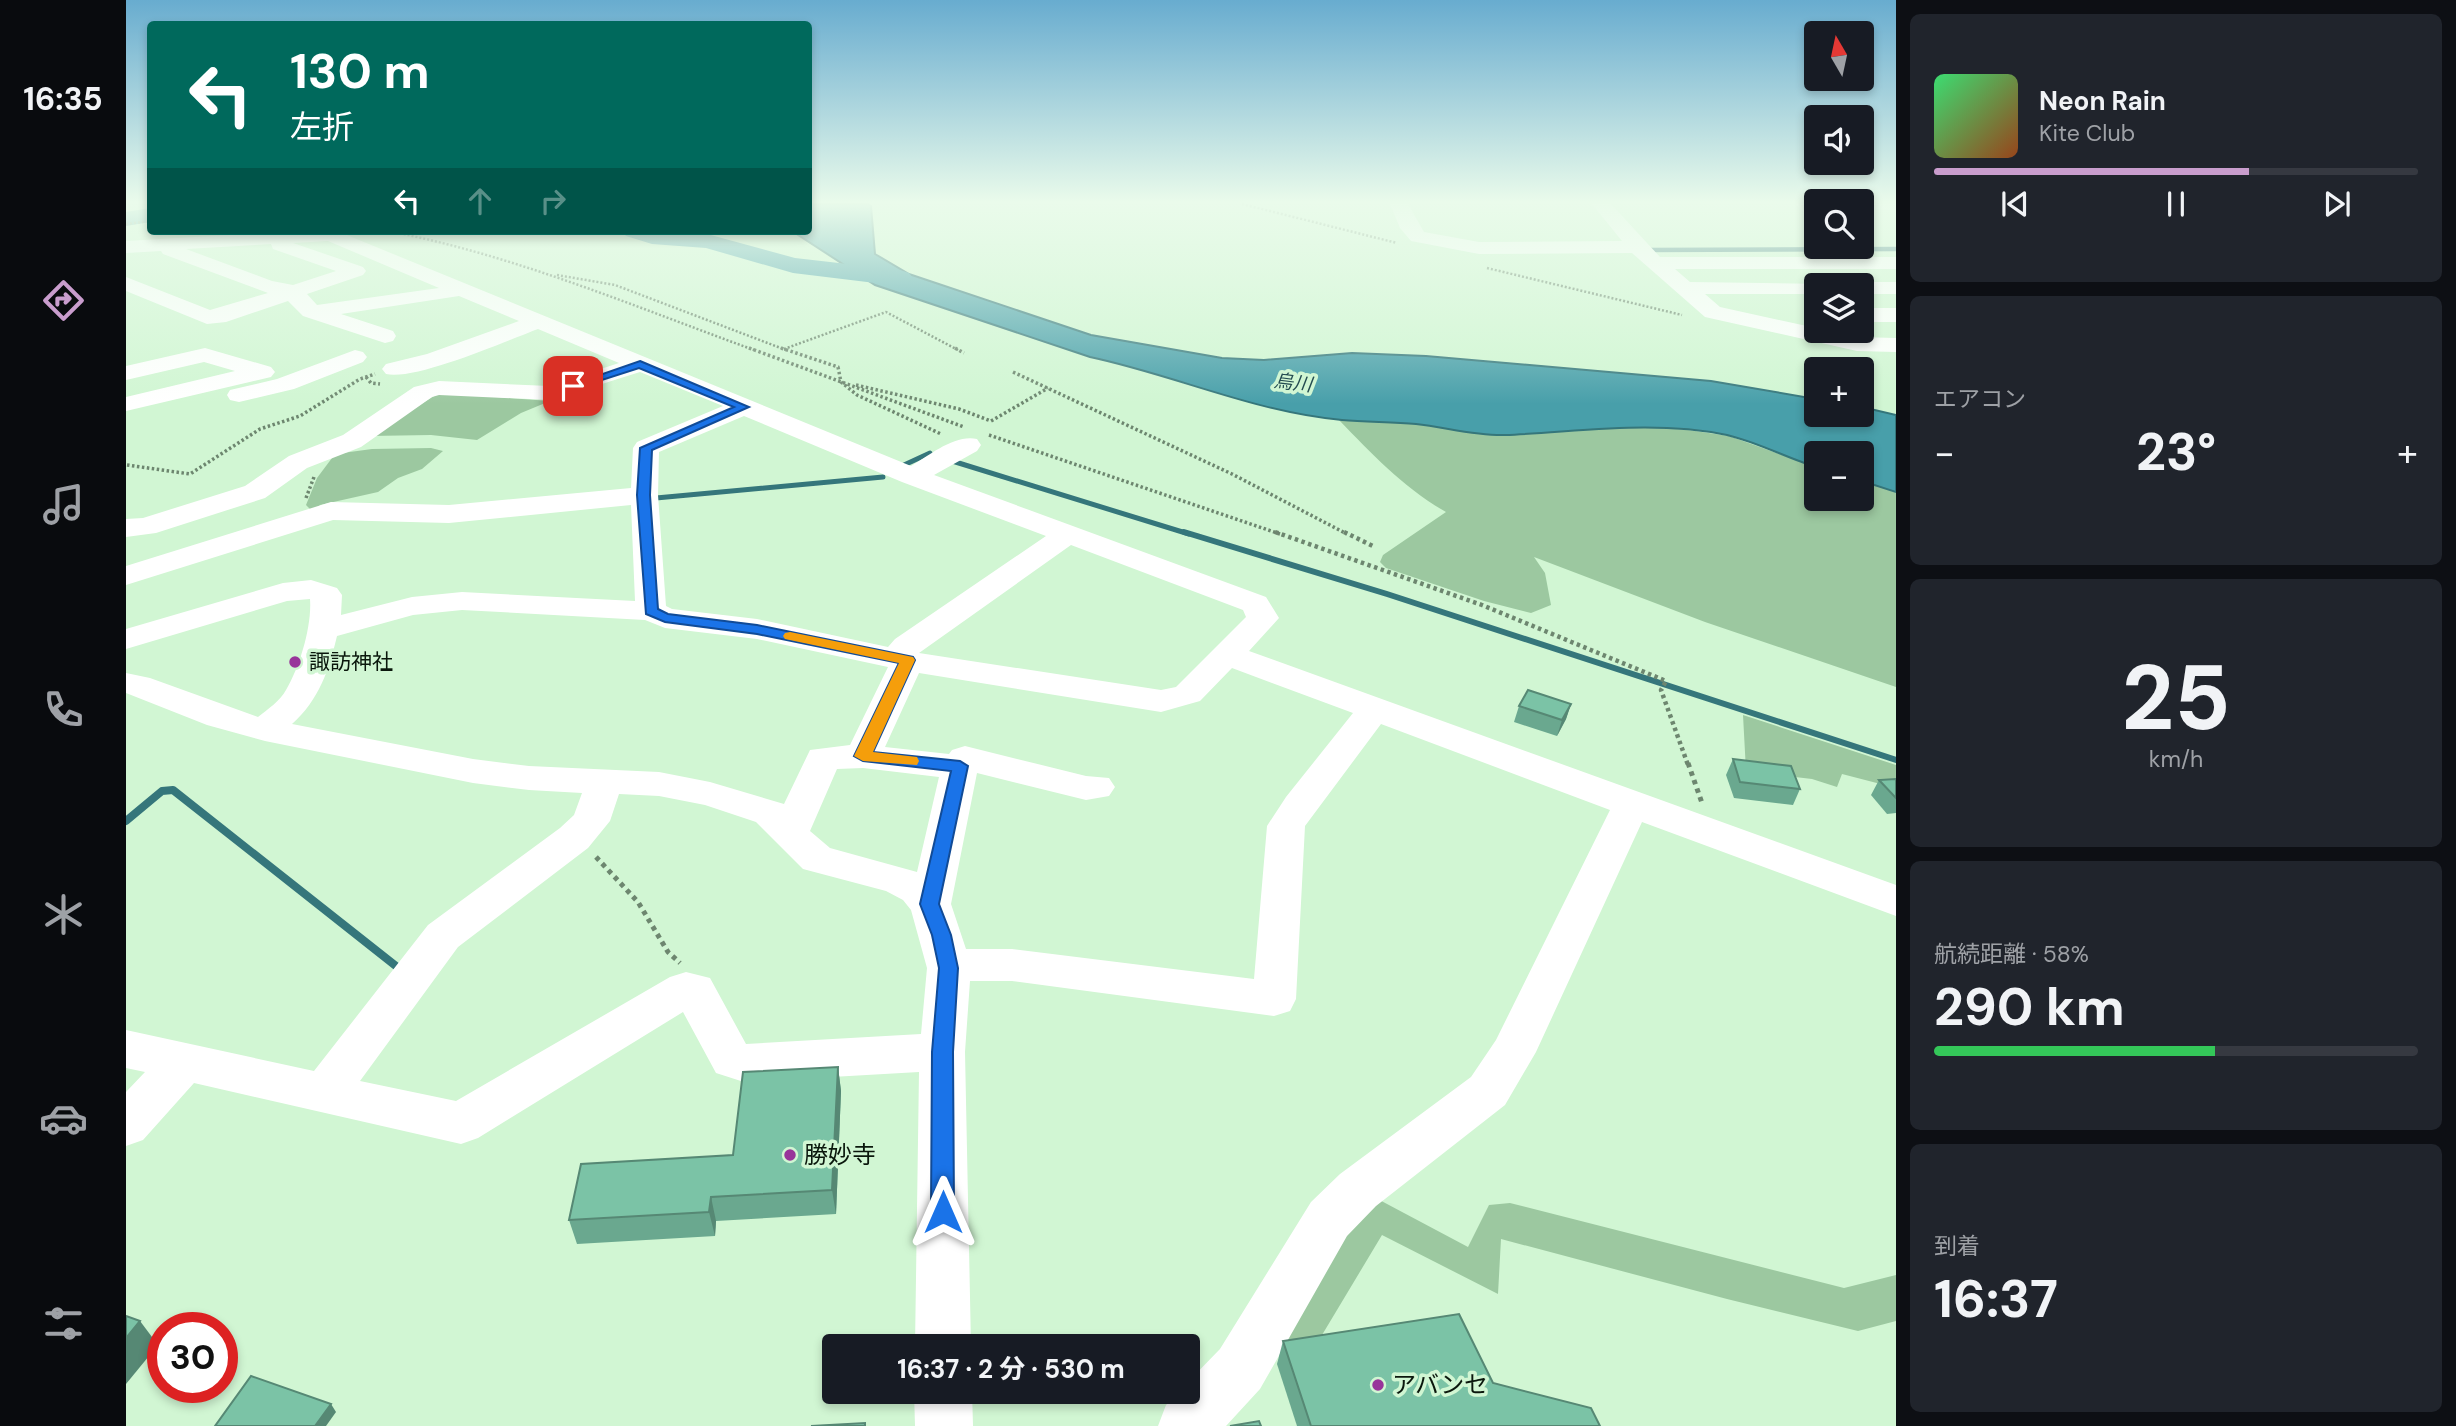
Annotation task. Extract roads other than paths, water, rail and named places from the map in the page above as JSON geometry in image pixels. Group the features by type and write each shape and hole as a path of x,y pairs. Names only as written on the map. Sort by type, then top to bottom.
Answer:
{"street":[{"path":"227,271 292,292 311,311 385,336"},
{"path":"126,309 251,271"},
{"path":"126,283 207,317 218,317 355,271"},
{"path":"322,630 412,606 462,601 651,611 665,618 757,629 901,660 1161,701 1188,694 1262,618 1255,604 912,475 459,290 420,271"},
{"path":"1664,271 1707,310 1735,318 1800,322 1857,344 1896,345"},
{"path":"1738,271 1800,322"},
{"path":"1685,288 1804,288"},
{"path":"1874,288 1896,288"},
{"path":"311,311 418,298 459,290"},
{"path":"1874,315 1896,315"},
{"path":"394,369 435,359 537,322"},
{"path":"126,373 205,355 263,372 126,404"},
{"path":"126,421 285,384 355,357"},
{"path":"126,528 146,527 255,492 298,462 352,441 422,392 439,388 551,393 640,364"},
{"path":"651,611 643,495 646,448 744,407"},
{"path":"912,475 977,437"},
{"path":"126,576 331,511 449,514 643,495"},
{"path":"863,756 907,646 1069,533"},
{"path":"126,639 283,592 309,589 326,594 322,630 303,691 265,730"},
{"path":"1228,655 1896,901"},
{"path":"126,683 138,685 219,717 265,730 473,771 529,778 659,784 710,794 763,810 781,821 798,843 817,859 899,880 917,890 930,904 941,935 948,968 942,1052 943,1334"},
{"path":"948,968 975,964 1012,965 1273,999 1286,826 1374,710"},
{"path":"791,831 823,758 863,756 960,766"},
{"path":"930,904 960,766 965,758 1086,788 1096,787"},
{"path":"325,1092 443,936 574,838 591,821 604,782"},
{"path":"1187,1426 1240,1369 1329,1219 1358,1190 1488,1091 1513,1052 1632,803"},
{"path":"126,1049 461,1123 686,989 694,990 726,1052 732,1059 744,1063 942,1052"},
{"path":"126,1125 183,1063"},
{"path":"943,1404 944,1426"}],"water":[{"name":"烏川","path":"853,271 903,271 1091,335 1222,358 1264,360 1352,353 1426,356 1711,381 1804,397 1804,427 1874,427 1874,410 1896,415 1896,492 1874,485 1874,441 1804,441 1804,463 1727,435 1671,428 1616,428 1494,435 1416,424 1342,420 1277,409 1090,357 875,285"}],"waterway":[{"path":"839,271 900,278"},
{"path":"904,465 930,453"},
{"path":"949,460 1189,534"},
{"path":"656,498 883,477"},
{"path":"1184,532 1387,594 1896,760"},
{"path":"126,821 162,791 173,790 401,970"}],"place":[{"name":"諏訪神社","path":"295,662"},
{"name":"勝妙寺","path":"790,1155"},
{"name":"アバンセ","path":"1378,1385"}]}
